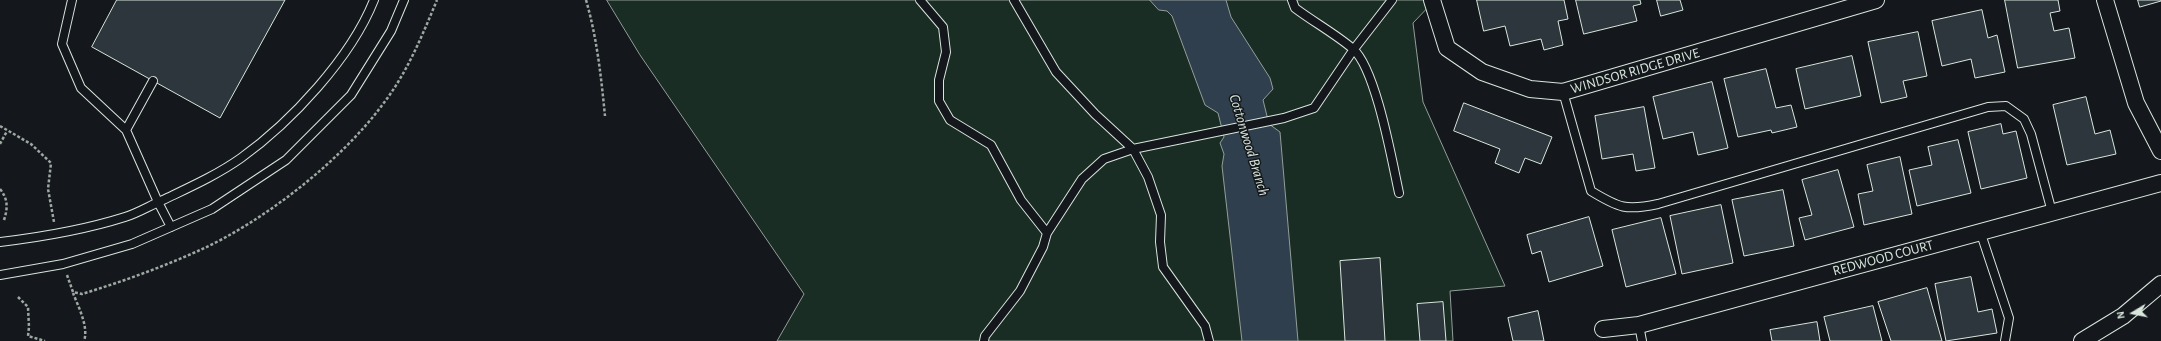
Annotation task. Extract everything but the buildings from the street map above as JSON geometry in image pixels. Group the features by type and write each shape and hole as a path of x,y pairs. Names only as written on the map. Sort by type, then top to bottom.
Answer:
{"street":[{"name":"WINDSOR RIDGE DRIVE","path":"1432,0 1447,48 1482,72 1530,89 1563,92 1876,0"},
{"path":"2105,0 2136,102 2161,151"},
{"name":"REDWOOD COURT","path":"1603,329 1639,325 2161,183"},
{"path":"2082,341 2123,316 2161,284"}],"lane":[{"path":"72,0 62,44 81,88 126,130 158,202 171,227"},
{"path":"0,242 57,234 126,217 201,182 241,159 291,118 334,66 369,13 374,0"},
{"path":"0,275 63,264 132,244 212,209 286,160 351,94 391,31 404,0"},
{"path":"920,0 943,27 946,52 939,80 939,101 950,120 991,145 1021,200 1047,233"},
{"path":"1014,0 1056,72 1095,114 1133,149 1148,177 1161,215 1160,242 1163,267 1205,326 1210,341"},
{"path":"1292,0 1295,8 1354,49 1370,77 1381,114 1399,193"},
{"path":"984,341 985,336 1020,292 1043,247 1047,233 1082,179 1104,159 1133,149 1284,118 1314,108 1354,49 1392,0"},
{"path":"126,130 153,81"},
{"path":"1563,92 1591,191 1616,206 1639,208 1658,204 1988,107 2006,106 2024,119 2031,134 2052,212"},
{"path":"1980,231 2009,318 2005,341"},
{"path":"1639,325 1642,341"}],"path":[{"path":"586,0 594,26 600,59 605,116"},
{"path":"0,144 8,131"},
{"path":"0,189 6,200 7,210 4,220"},
{"path":"73,292 86,336 84,341"},
{"path":"18,297 28,307 30,327 28,336 45,341"}],"green space":[{"path":"607,0 1435,0 1413,23 1423,102 1505,286 1450,291 1453,341 777,341 804,294 640,55"}],"water":[{"name":"Cottonwood Branch","path":"1150,0 1226,0 1231,17 1270,78 1273,89 1263,100 1269,124 1280,132 1298,341 1242,341 1222,166 1224,154 1220,143 1224,137 1218,113 1205,105 1172,16 1167,11 1159,10"}]}
